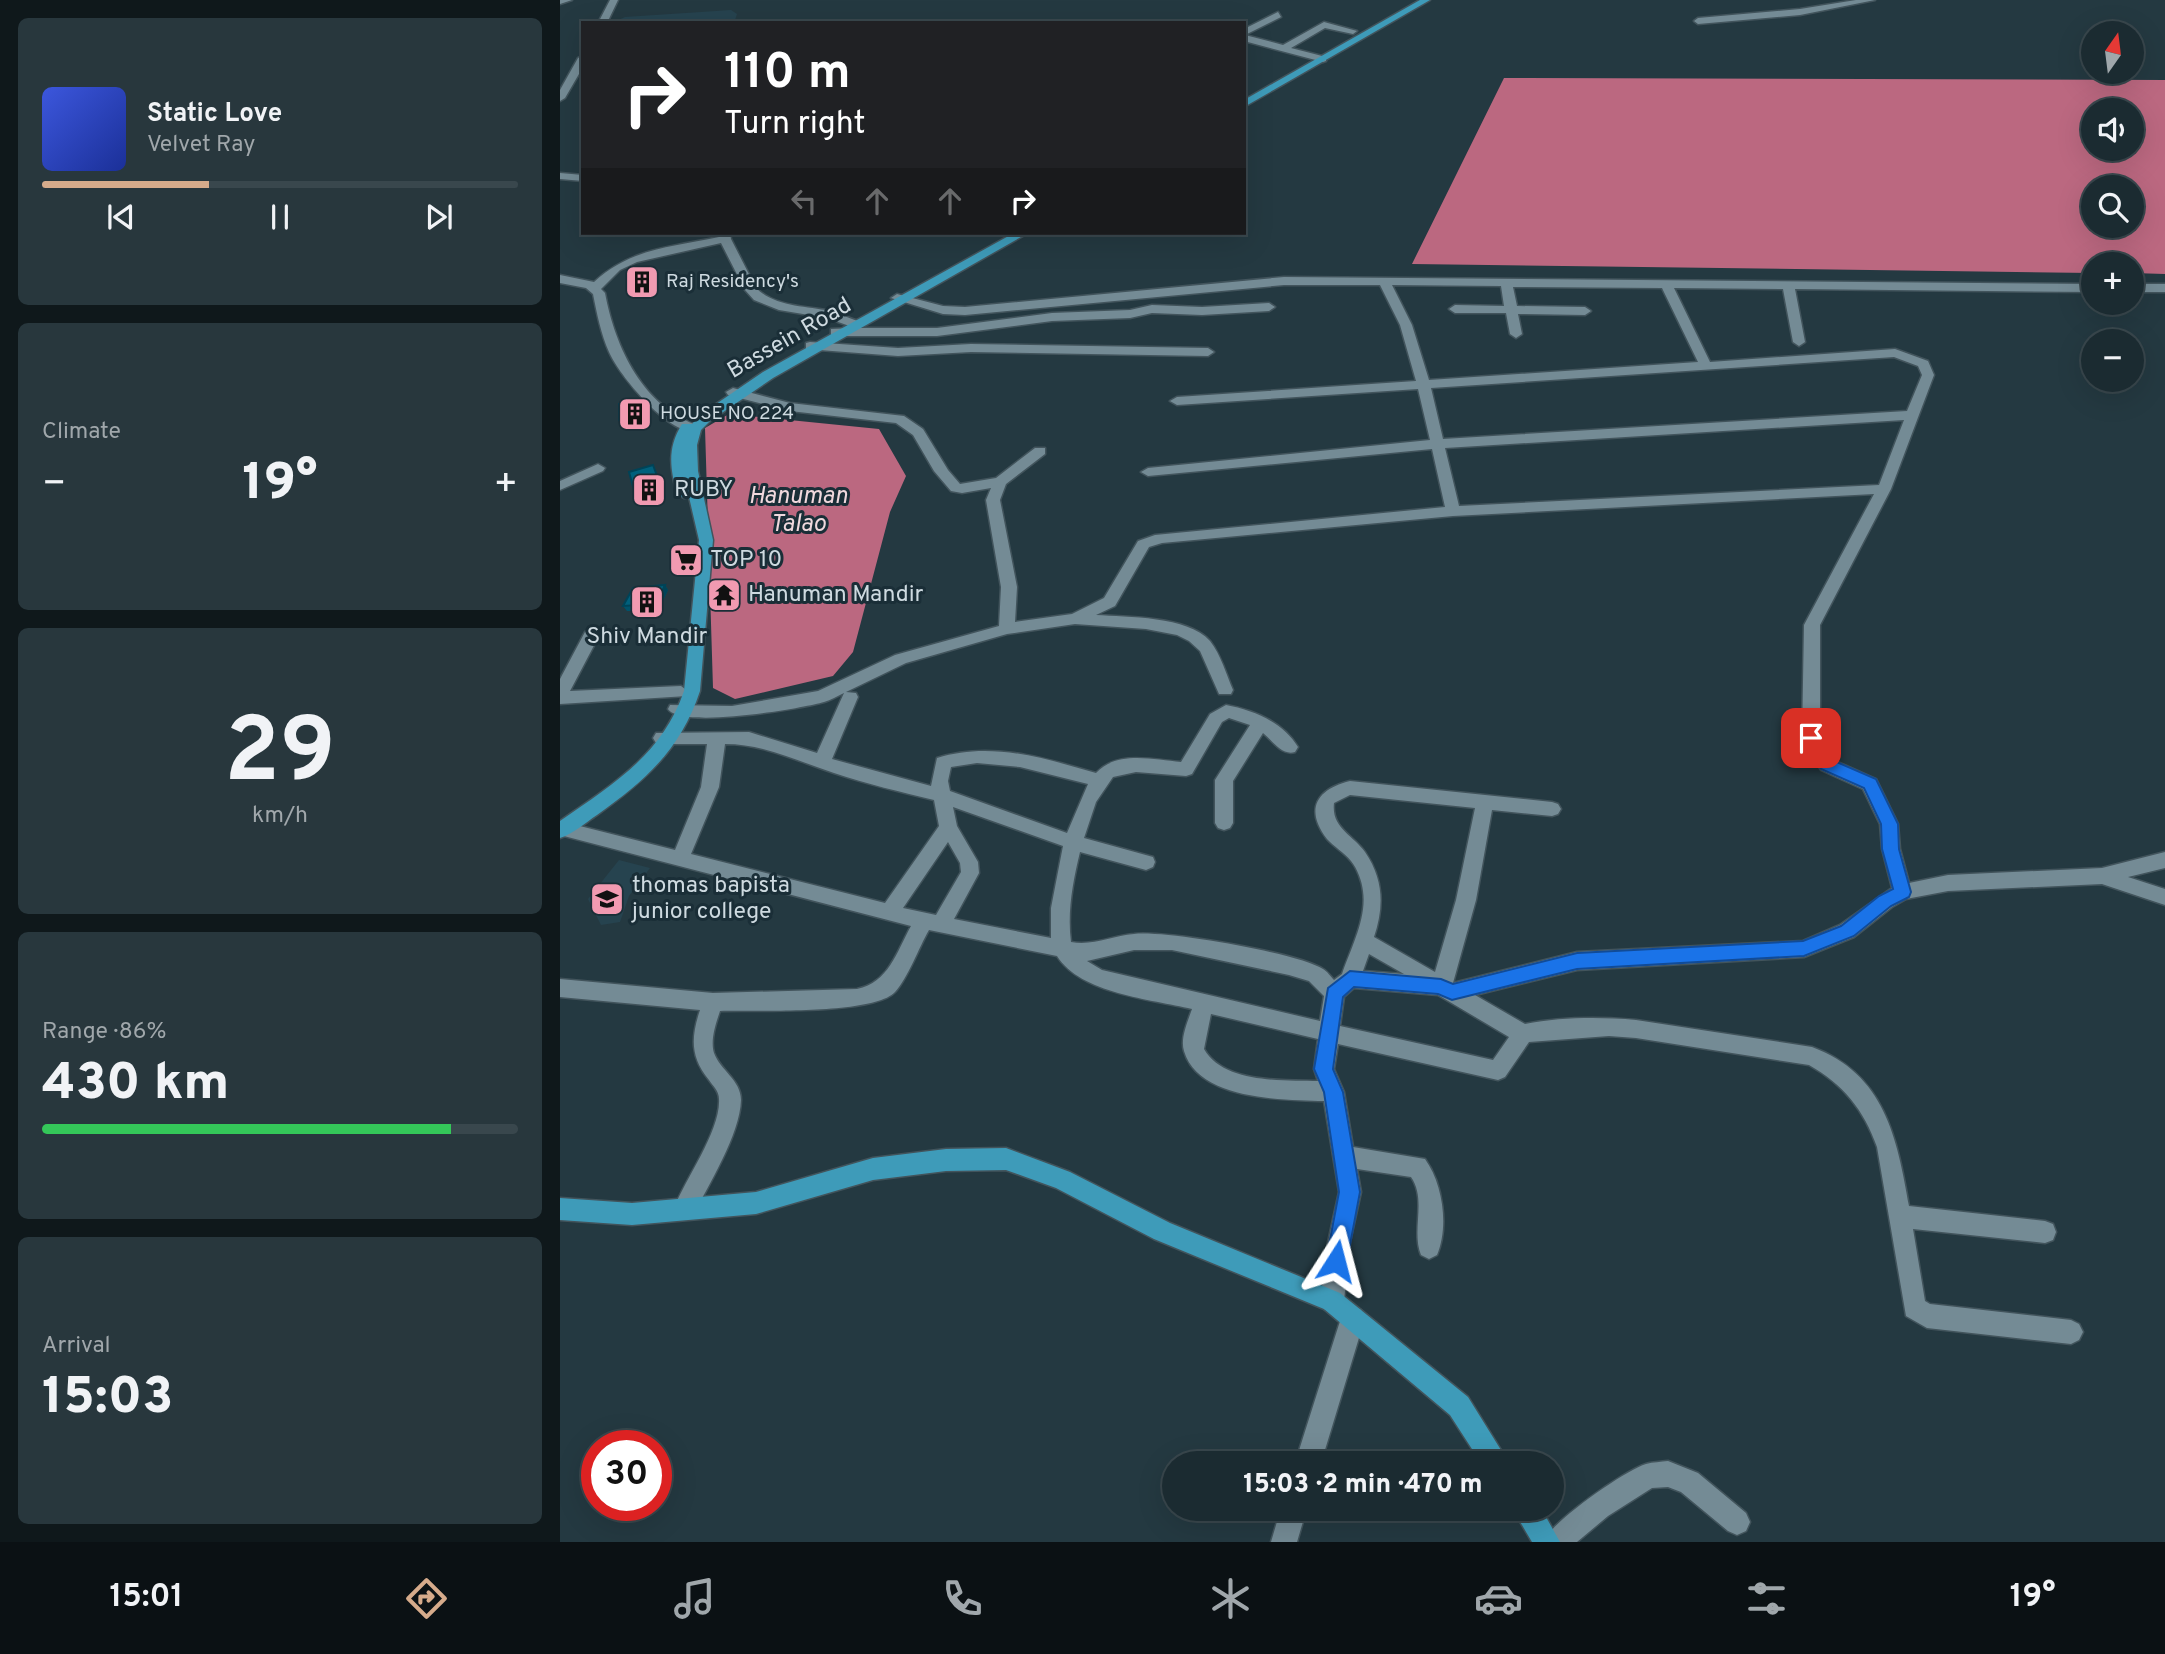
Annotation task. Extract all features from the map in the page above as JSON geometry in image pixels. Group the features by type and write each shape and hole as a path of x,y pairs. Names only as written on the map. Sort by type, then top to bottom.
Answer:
{"main road":[{"path":"1246,92 1407,0"},
{"path":"1246,103 1426,0"},
{"name":"Bassein Road","path":"900,299 1007,235"},
{"name":"Bassein Road","path":"691,428 736,393 814,346 1018,235"},
{"path":"682,710 681,692 695,537 676,459 678,441 691,428"},
{"path":"561,827 668,738 692,691 706,540 691,471 691,428"},
{"path":"560,1209 632,1214 756,1203 873,1169 946,1160 1006,1158 1062,1180 1162,1231 1332,1301 1459,1406 1488,1451"},
{"path":"1533,1521 1547,1542"}],"street":[{"path":"560,1 568,0"},
{"path":"602,21 614,0"},
{"path":"1698,21 1800,12 1871,0"},
{"path":"1246,35 1278,15"},
{"path":"1283,49 1324,25 1353,31"},
{"path":"1246,37 1323,59"},
{"path":"560,99 581,62"},
{"path":"560,176 581,178"},
{"path":"594,289 616,268 633,259 725,236 751,290 758,297 783,307 830,315 847,328 894,333 937,332 1052,317 1130,314 1153,309 1202,311 1269,307"},
{"path":"560,279 590,285 599,293 619,359 660,406 691,428"},
{"path":"900,299 965,312 1284,281 2081,288"},
{"path":"1384,282 1406,325 1424,385 1453,511"},
{"path":"1506,283 1516,334"},
{"path":"1665,283 1706,366"},
{"path":"1788,285 1798,342"},
{"path":"2144,288 2165,288"},
{"path":"894,333 927,306"},
{"path":"1455,309 1585,311"},
{"path":"814,346 898,352 971,348 1208,352"},
{"path":"1177,401 1895,353 1923,364 1928,375 1884,489 1812,625 1811,738 1827,765 1870,784 1889,824 1891,849 1902,892"},
{"path":"736,393 790,407 899,419 912,423 956,488 1000,482 1040,451"},
{"path":"1148,472 1436,444 1913,415"},
{"path":"560,486 598,468"},
{"path":"1000,482 993,500 1009,587 1007,629"},
{"path":"1075,619 1110,602 1143,544 1160,538 1453,511 1884,489"},
{"path":"682,710 732,712 821,697 901,659 1007,629 1075,619 1167,628 1192,635 1203,643 1225,690"},
{"path":"591,636 560,696 681,692"},
{"path":"822,762 850,697"},
{"path":"1289,747 1272,728 1238,713 1226,711 1216,718 1186,769 1153,764 1108,771 1098,780 1072,842 1060,908 1062,948 1084,972 1098,978 1475,1068 1498,1070 1523,1034"},
{"path":"1224,823 1224,780 1260,723"},
{"path":"668,738 750,738 776,744 822,762 943,796 1072,842 1146,862"},
{"path":"678,860 706,801 717,766 716,739"},
{"path":"560,988 713,1002 857,998 875,994 888,986 970,873 969,862 948,827 940,770 943,763 951,759 986,757 1043,764 1098,780"},
{"path":"1332,1301 1339,1242 1350,1192 1333,1092 1324,1069 1328,1033 1342,986 1364,941 1371,918 1373,891 1358,856 1333,833 1324,813 1326,800 1337,791 1350,788 1552,809"},
{"path":"1446,989 1485,802"},
{"path":"561,827 678,860 889,913 1084,953 1134,942 1172,942 1289,966 1342,986 1446,989 1577,961 1804,949 1847,931 1885,901 1902,892 1948,883 2102,876 2165,860"},
{"path":"889,913 948,827"},
{"path":"2102,876 2165,897"},
{"path":"1364,941 1523,1034 1542,1030 1609,1027 1636,1029 1716,1043 1795,1052 1828,1064 1870,1103 1879,1121 1888,1147 1914,1308 1927,1316 2071,1332"},
{"path":"685,1208 722,1126 730,1100 726,1086 715,1075 703,1053 703,1034 713,1002"},
{"path":"1204,1003 1193,1044 1195,1054 1200,1062 1223,1079 1248,1086 1333,1092"},
{"path":"1344,1156 1417,1167 1425,1176 1430,1196 1429,1247"},
{"path":"1899,1216 2045,1232"},
{"path":"1312,1451 1353,1318"},
{"path":"1556,1542 1599,1507 1647,1476 1668,1474 1689,1482 1737,1522"},
{"path":"1284,1542 1290,1521"}],"shaded area":[{"path":"731,10 737,14 735,21 616,21 625,17"},
{"path":"619,860 650,868 629,896 620,922 601,925 588,899"}],"water":[{"path":"1504,78 2081,80 2081,84 2144,84 2144,80 2165,80 2165,274 2144,273 2144,252 2081,252 2081,273 1412,264"},
{"name":"Hanuman Talao","path":"729,414 879,429 906,476 890,512 853,652 833,676 735,699 713,688 705,428"}],"building":[{"path":"643,400 648,404 644,413 619,420 619,404"},
{"path":"653,465 661,487 635,494 629,472"},
{"name":"Shiv Mandir","path":"665,585 654,609 636,610 638,605 623,606 633,588"}],"place":[{"name":"Raj Residency's","path":"642,282"},
{"name":"HOUSE NO 224","path":"635,414"},
{"name":"RUBY","path":"649,490"},
{"name":"TOP 10","path":"686,560"},
{"name":"Hanuman Mandir","path":"724,595"},
{"name":"Shiv Mandir","path":"647,602"},
{"name":"thomas bapista junior college","path":"607,899"}],"route":[{"path":"1336,1261 1350,1192 1333,1092 1324,1069 1334,993 1350,979 1441,986 1452,992 1577,961 1804,949 1847,931 1885,901 1902,892 1891,849 1889,824 1870,784 1827,765 1811,738"}]}
